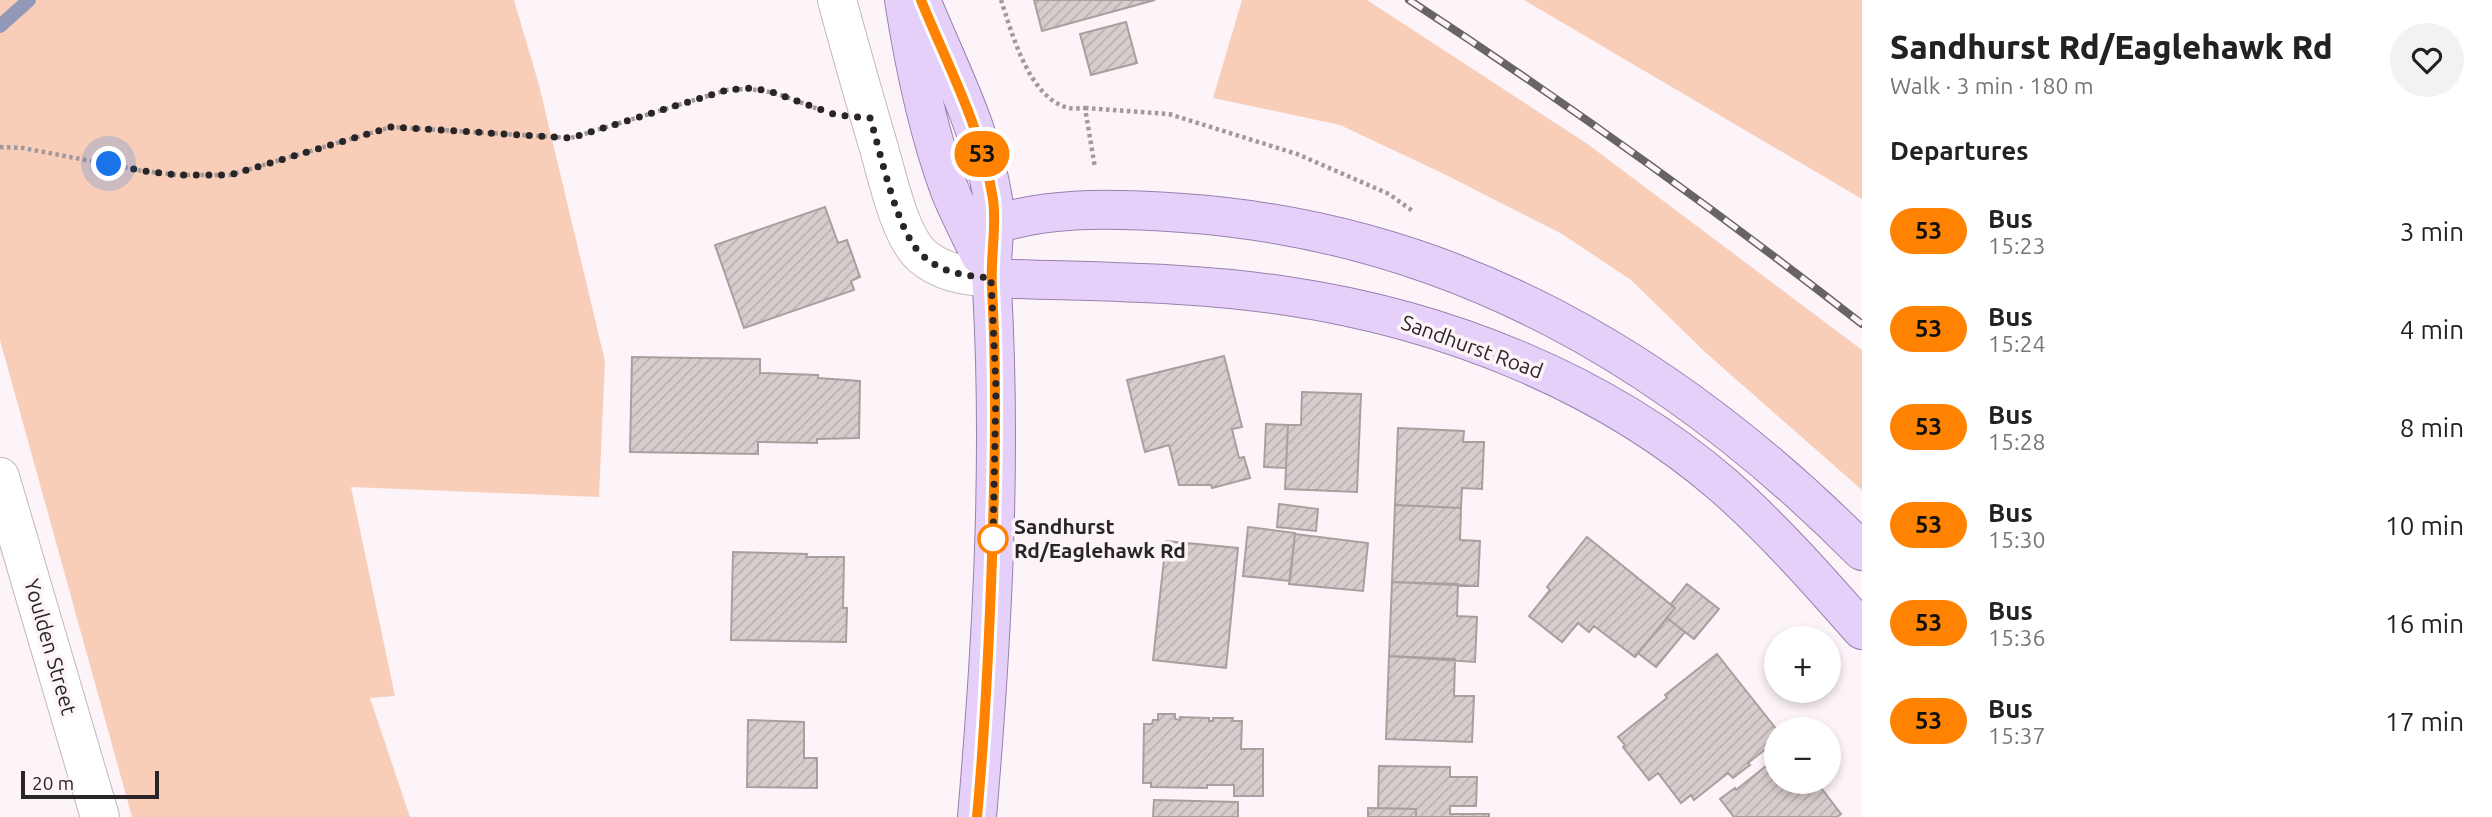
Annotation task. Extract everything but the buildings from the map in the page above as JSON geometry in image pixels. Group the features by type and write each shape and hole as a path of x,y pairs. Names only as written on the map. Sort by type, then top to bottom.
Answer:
{"main road":[{"path":"904,0 914,62 936,149 951,191 982,228"},
{"path":"920,0 974,127 987,173 982,228 991,278 996,388 985,723 977,817"},
{"path":"982,228 1037,213 1101,209 1247,218 1389,250 1476,280 1589,336 1665,384 1746,446 1862,551"},
{"name":"Sandhurst Road","path":"991,278 1216,289 1287,296 1386,316 1439,331 1531,366 1618,410 1669,444 1722,485 1761,521 1862,630"}],"street":[{"path":"837,0 895,204 911,243 936,265 960,275 991,278"},
{"name":"Youlden Street","path":"0,477 100,817"}],"path":[{"path":"1001,0 1020,54 1044,92 1068,108 1169,114"},
{"path":"0,147 23,148 143,171 204,176 230,175 391,127 571,138 727,90 752,88 772,92 836,115 870,118"},
{"path":"1085,108 1096,163 1095,173"}],"shaded area":[{"path":"0,0 514,0 539,85 605,361 599,497 351,487 395,696 370,698 410,817 132,817 0,340"},
{"path":"1242,0 1367,0 1589,145 1862,350 1862,490 1706,353 1631,280 1562,234 1340,125 1213,98"},
{"path":"1524,0 1862,0 1862,199"}],"waterway":[{"path":"0,26 29,0"}],"railway":[{"path":"1409,0 1639,157 1862,324"}],"bus line":[{"name":"53","path":"921,0 974,127 993,199 995,223 991,278 996,388 994,505 986,705 977,817"}],"place":[{"name":"Sandhurst Rd/Eaglehawk Rd","path":"993,539"}],"route":[{"path":"109,164 178,175 230,175 391,127 571,138 705,99 727,90 752,88 772,92 836,115 870,118 895,204 911,243 936,265 960,275 991,278 996,388 993,539"}]}
